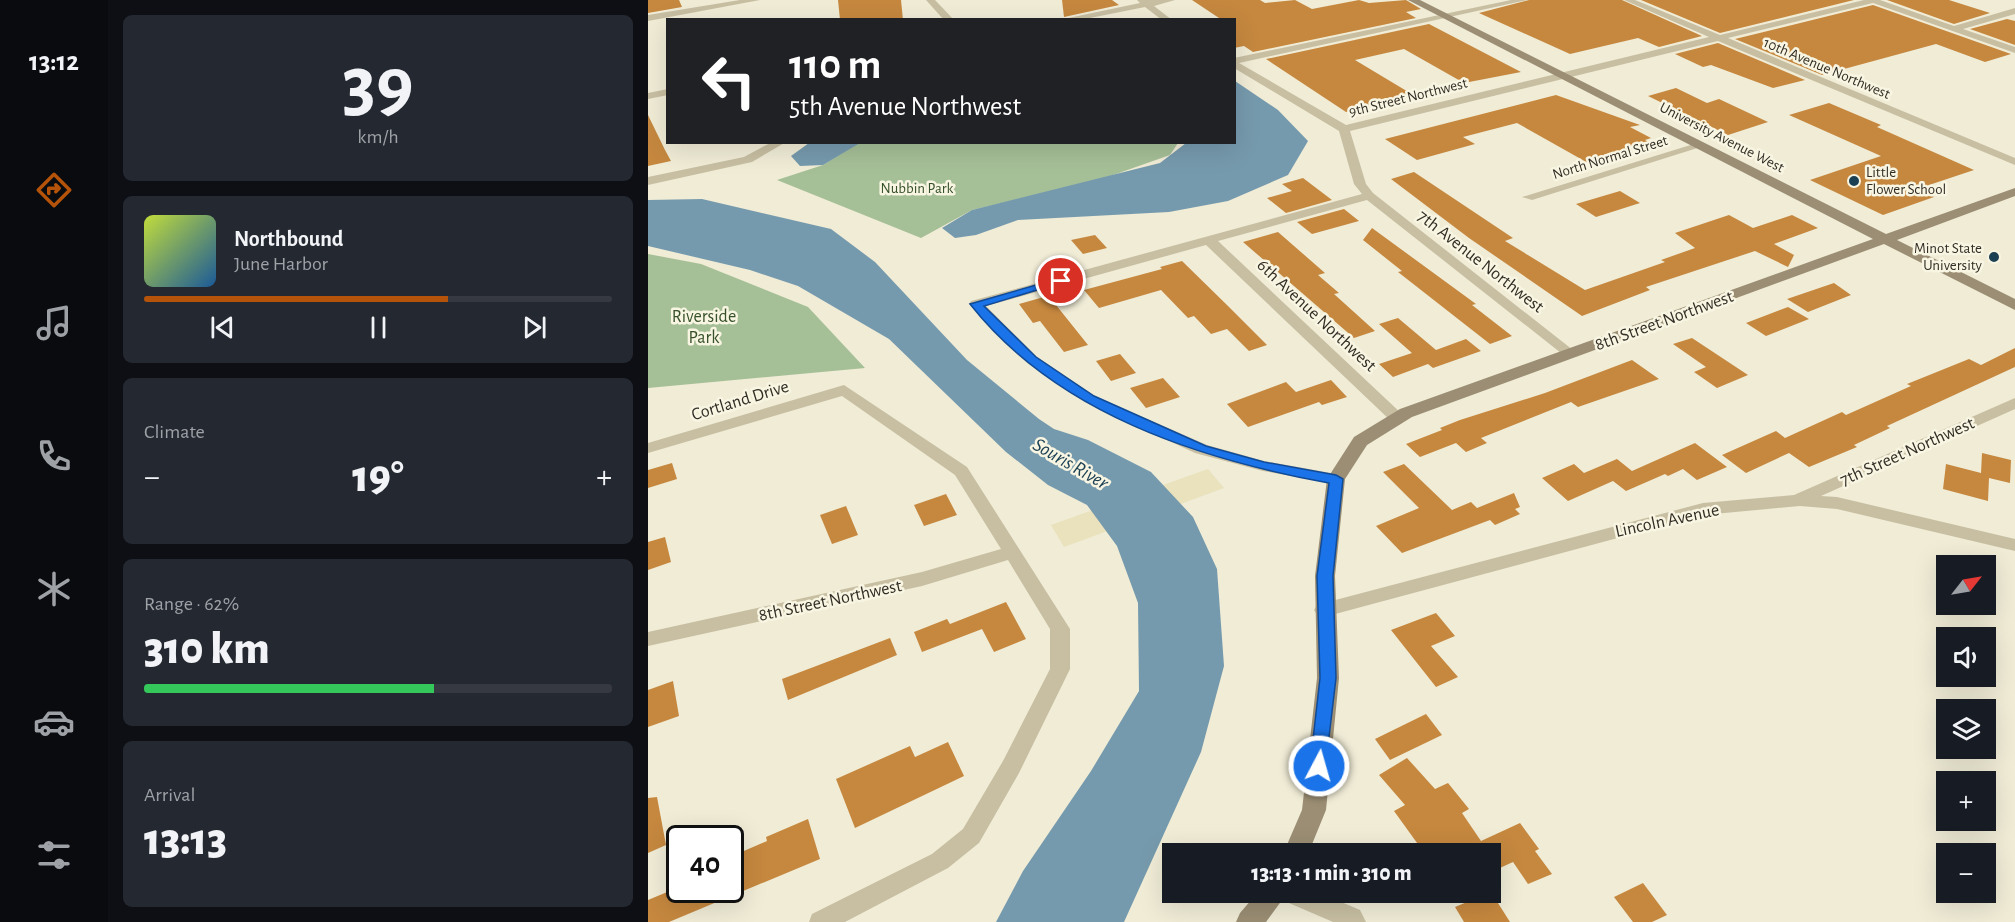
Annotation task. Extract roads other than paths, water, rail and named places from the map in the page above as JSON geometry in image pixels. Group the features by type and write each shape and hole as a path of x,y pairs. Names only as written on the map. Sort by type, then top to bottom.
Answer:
{"street":[{"path":"648,18 715,3 756,0"},
{"path":"930,0 948,18"},
{"path":"1072,18 1144,2 1171,0"},
{"name":"University Avenue West","path":"1413,0 2015,304"},
{"path":"1236,62 1523,0"},
{"name":"10th Avenue Northwest","path":"1628,0 2015,162"},
{"path":"1874,0 2015,50"},
{"name":"9th Street Northwest","path":"1368,196 1360,184 1344,129 1874,0"},
{"path":"1144,2 1165,18"},
{"path":"715,3 723,18"},
{"path":"1955,28 2015,11"},
{"path":"1236,63 1344,129"},
{"path":"648,96 666,92"},
{"path":"648,181 748,159 777,144"},
{"name":"North Normal Street","path":"1528,197 1701,146"},
{"name":"8th Street Northwest","path":"1336,479 1360,441 1397,418 2015,192"},
{"path":"1299,843 1314,810 1328,678 1324,610 1325,576 1336,479 1263,466 1201,449 1090,399 1031,359 976,304 1368,196"},
{"name":"7th Avenue Northwest","path":"1368,196 1571,354"},
{"name":"6th Avenue Northwest","path":"1210,241 1397,418"},
{"name":"Cortland Drive","path":"648,448 844,390 961,471 1010,553"},
{"name":"7th Street Northwest","path":"1800,500 2015,403"},
{"name":"Lincoln Avenue","path":"1324,610 1564,544 1703,509 1800,500 1837,502 2015,545"},
{"path":"821,922 940,861 971,836 1011,767 1060,669 1060,629 1010,553"},
{"name":"8th Street Northwest","path":"648,639 922,579 1010,553"},
{"path":"1249,922 1265,903"},
{"path":"1316,903 1351,918 1354,922"}],"water":[{"path":"1236,82 1278,110 1308,141 1288,175 1228,201 1169,212 1018,220 976,235 955,238 942,228 972,210 1160,163 1185,144 1236,144"},
{"path":"808,144 858,144 823,165 800,166 791,156"},
{"name":"Souris River","path":"702,199 831,229 875,262 967,360 1039,419 1054,429 1088,440 1151,472 1193,517 1217,569 1224,666 1201,752 1124,922 996,922 1023,871 1091,771 1139,691 1138,603 1117,546 1087,505 1048,485 1006,452 889,339 798,286 750,270 648,246 648,200"}],"place":[{"name":"Little Flower School","path":"1854,181"},
{"name":"Minot State University","path":"1994,257"}],"park label":[{"name":"Nubbin Park","path":"917,188"},
{"name":"Riverside Park","path":"704,326"}]}
